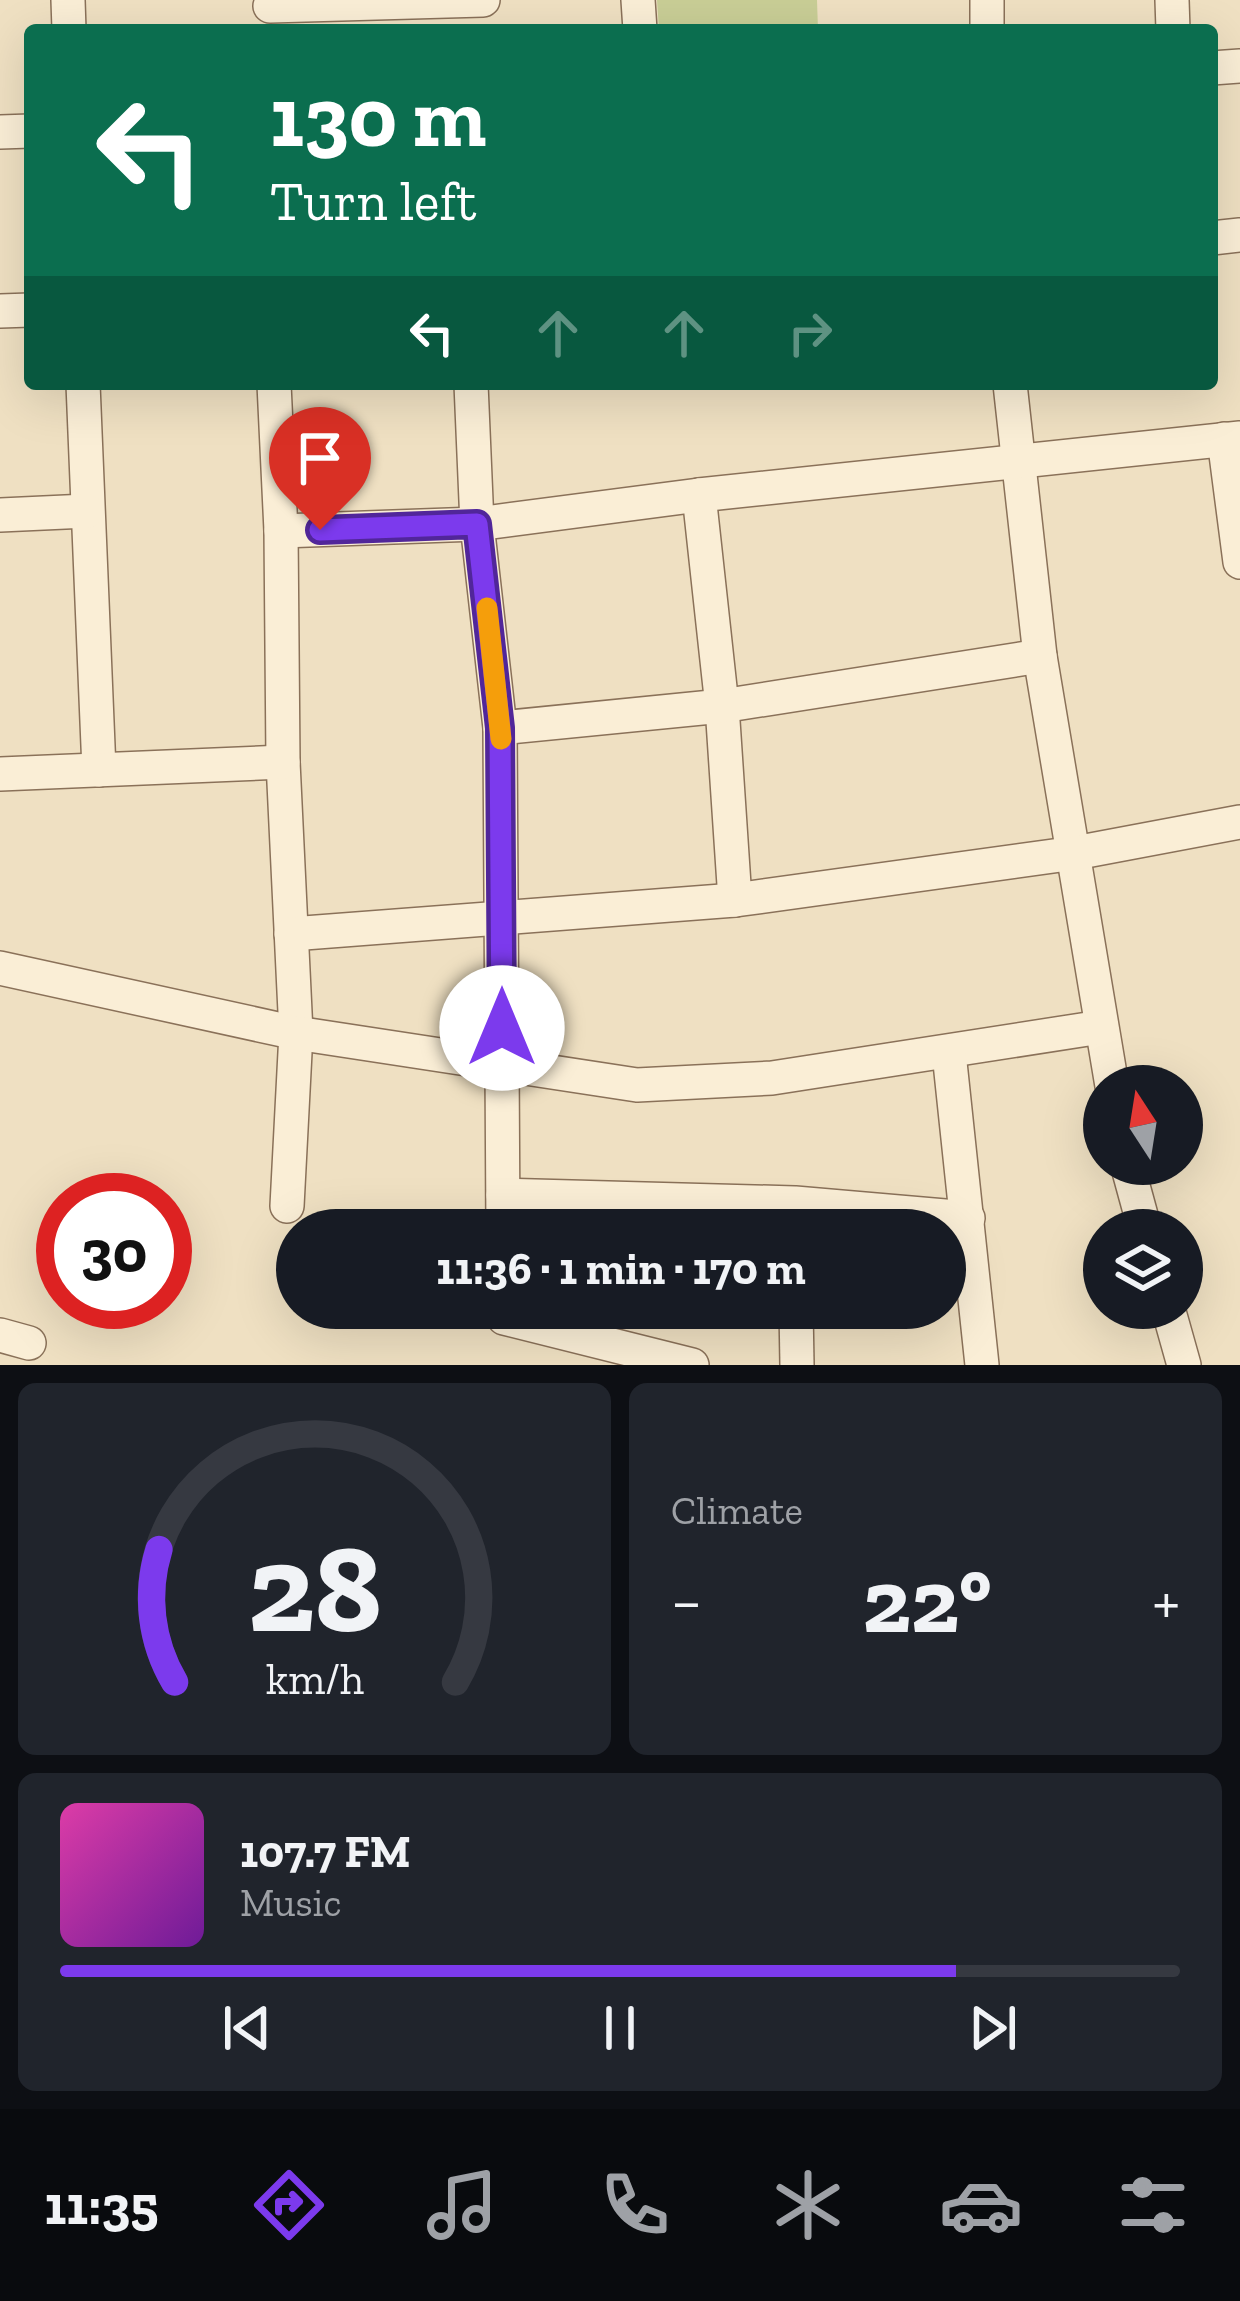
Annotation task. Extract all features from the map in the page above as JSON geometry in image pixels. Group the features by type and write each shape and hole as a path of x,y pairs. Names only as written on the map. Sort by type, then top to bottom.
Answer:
{"street":[{"path":"270,12 483,0"},
{"path":"82,390 99,770"},
{"path":"274,390 283,762 296,1033 287,1205"},
{"path":"471,390 477,524 500,728 503,1209"},
{"path":"1011,390 1040,656 1108,1065"},
{"path":"281,532 477,524 699,495 1232,439 1240,562"},
{"path":"699,495 722,706 735,900"},
{"path":"0,515 87,511"},
{"path":"500,728 722,706 1040,656"},
{"path":"0,774 283,762"},
{"path":"291,934 735,900 1075,853 1240,822"},
{"path":"0,968 296,1033 638,1085 772,1078 1101,1027"},
{"path":"949,1053 982,1365"},
{"path":"503,1195 689,1209"},
{"path":"548,1329 692,1365"},
{"path":"796,1329 797,1365"},
{"path":"1174,1329 1184,1365"}],"green space":[{"path":"657,0 817,0 818,24 659,24"}],"slow traffic":[{"path":"487,608 501,739"}],"route":[{"path":"320,530 477,524 500,728 502,1028"}]}
